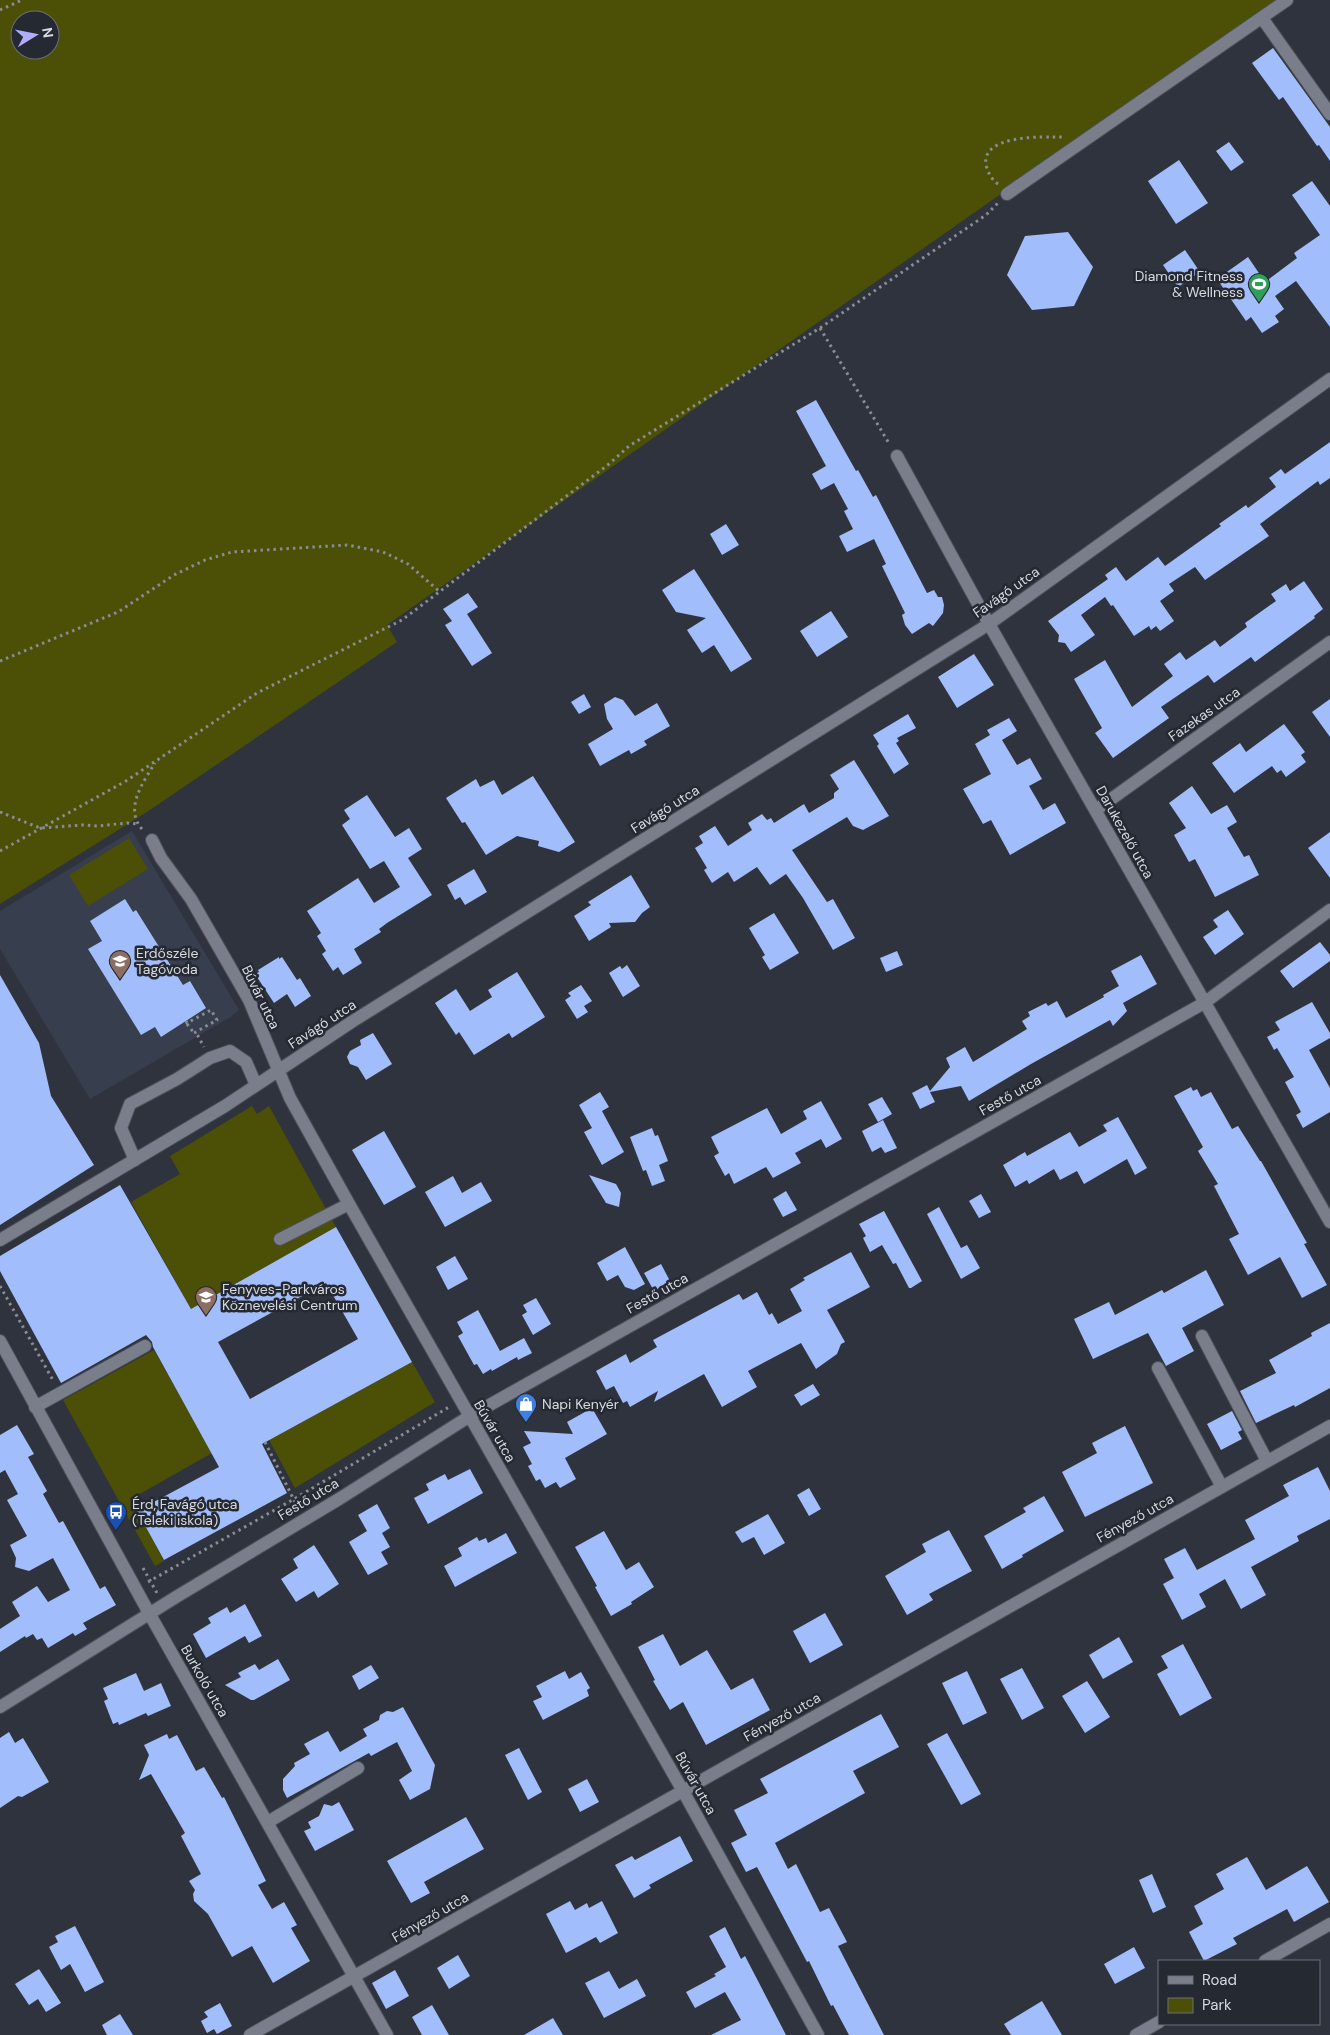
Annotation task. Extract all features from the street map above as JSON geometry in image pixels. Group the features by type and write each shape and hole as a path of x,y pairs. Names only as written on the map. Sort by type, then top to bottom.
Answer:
{"street":[{"path":"1007,194 1287,0"},
{"path":"1262,18 1330,114"},
{"name":"Favágó utca","path":"0,1240 256,1085 353,1021 989,624 1330,379"},
{"name":"Darukezelő utca","path":"897,456 989,624 1330,1222"},
{"name":"Fazekas utca","path":"1096,810 1330,642"},
{"name":"Búvár utca","path":"152,840 161,858 191,899 249,1000 290,1098 348,1204 683,1791 818,2035"},
{"name":"Festő utca","path":"0,1707 149,1613 339,1499 470,1416 1204,1003 1330,910"},
{"path":"135,1160 121,1128 130,1104 177,1079 210,1058 230,1051 246,1062 256,1085"},
{"path":"280,1239 348,1204"},
{"path":"1202,1336 1267,1461"},
{"name":"Burkoló utca","path":"0,1341 149,1613 388,2035"},
{"path":"35,1406 145,1346"},
{"path":"1158,1368 1222,1487"},
{"name":"Fényező utca","path":"250,2035 1330,1426"},
{"path":"268,1822 358,1768"},
{"path":"1267,1960 1330,1924"},
{"path":"1136,2035 1158,2023"}],"path":[{"path":"0,10 22,0"},
{"path":"0,851 126,781 257,693 402,620 609,464 630,446 820,328 986,215 1007,194 988,172 986,161 990,151 1001,142 1014,139 1064,136"},
{"path":"820,328 897,456"},
{"path":"0,660 118,612 174,574 205,560 232,552 347,545 383,552 408,564 440,592"},
{"path":"152,840 137,824 135,806 138,788 157,761"},
{"path":"0,812 40,828 137,824"},
{"path":"194,1033 217,1020 211,1010 187,1022 194,1033 198,1036 210,1058"},
{"path":"0,1286 54,1381 54,1395"},
{"path":"136,1588 294,1499 461,1401"},
{"path":"265,1442 290,1491"},
{"path":"141,1563 164,1604"}],"shaded area":[{"name":"Erdőszéle Tagóvoda","path":"132,831 239,1010 229,1018 90,1099 0,949 0,911"}],"green space":[{"path":"0,0 1277,0 387,625 397,642 147,812 0,904"},
{"path":"129,838 148,869 88,906 69,875"},
{"path":"252,1106 257,1114 269,1106 336,1227 191,1309 131,1202 180,1174 170,1156"},
{"path":"154,1350 212,1453 131,1499 164,1561 155,1566 63,1400"},
{"path":"412,1362 435,1402 295,1488 269,1440"}],"building":[{"path":"1273,48 1330,127 1330,161 1319,145 1317,146 1283,97 1279,100 1252,63"},
{"path":"1229,142 1244,162 1231,171 1216,151"},
{"path":"1179,160 1208,203 1176,224 1148,181"},
{"path":"1312,181 1330,206 1330,327 1296,281 1275,296 1284,309 1275,316 1279,322 1262,333 1251,317 1246,321 1217,279 1248,257 1265,282 1297,258 1294,253 1320,235 1292,195"},
{"path":"1068,232 1093,267 1074,306 1032,310 1007,275 1025,236"},
{"path":"1185,250 1200,272 1178,287 1163,265"},
{"path":"816,400 856,471 858,470 873,497 876,495 927,593 934,590 938,597 942,597 943,613 933,626 929,623 912,634 905,625 902,615 905,613 882,566 886,564 874,539 847,552 839,536 853,529 844,511 848,509 834,483 821,490 812,474 826,466 796,411"},
{"path":"1330,442 1330,478 1320,485 1318,481 1260,524 1269,536 1205,580 1195,567 1169,584 1174,591 1160,601 1174,621 1160,631 1156,626 1151,630 1149,626 1134,636 1113,605 1111,606 1105,597 1081,615 1095,635 1071,652 1065,643 1058,642 1059,635 1048,621 1108,579 1105,575 1116,567 1126,581 1158,557 1165,566 1221,526 1219,524 1246,505 1248,508 1276,487 1269,478 1281,469 1285,474"},
{"path":"726,524 739,545 722,555 710,534"},
{"path":"694,569 752,659 731,672 714,645 702,653 687,630 706,618 676,612 662,590"},
{"path":"1304,581 1323,609 1314,616 1315,618 1255,662 1251,657 1214,683 1208,675 1161,707 1169,718 1113,758 1095,733 1102,728 1074,679 1105,660 1132,707 1173,676 1164,664 1180,652 1186,660 1215,640 1220,647 1247,627 1245,623 1276,601 1271,594 1286,584 1290,591"},
{"path":"468,593 478,607 467,614 492,653 472,666 445,625 452,621 443,609"},
{"path":"831,611 848,637 817,657 800,631"},
{"path":"974,654 994,685 957,708 938,677"},
{"path":"584,694 591,707 579,714 571,702"},
{"path":"615,697 623,700 635,716 657,703 670,726 644,741 647,745 631,754 629,750 600,766 588,744 613,729 607,719 604,704"},
{"path":"1330,699 1330,737 1312,712"},
{"path":"908,714 916,728 897,738 899,741 896,743 909,764 894,774 877,746 879,744 873,735"},
{"path":"1009,718 1017,731 1002,740 1017,765 1030,758 1042,779 1029,786 1043,810 1055,803 1066,823 1010,855 991,820 983,824 963,789 991,774 975,744 990,735 987,730"},
{"path":"1284,724 1305,752 1301,755 1306,762 1286,777 1281,770 1277,773 1272,766 1234,793 1212,763 1240,743 1246,752"},
{"path":"854,760 889,816 863,830 853,826 847,817 792,850 827,902 833,899 855,938 833,950 803,898 786,874 770,885 757,867 734,882 728,872 712,883 704,870 707,868 695,848 703,843 699,836 715,826 728,846 752,830 748,823 762,814 767,820 771,818 774,823 804,804 809,813 834,798 834,793 839,789 830,775"},
{"path":"533,776 575,842 559,852 538,846 539,841 517,836 486,855 465,822 462,823 446,798 476,779 480,787 494,780 502,795"},
{"path":"1192,786 1211,814 1227,805 1237,822 1227,828 1244,857 1249,855 1259,875 1215,897 1195,859 1189,862 1174,835 1186,828 1169,803"},
{"path":"367,795 395,837 409,828 422,849 408,858 432,895 387,923 379,929 381,932 354,949 362,963 343,975 338,967 333,971 322,954 326,951 317,936 321,933 307,911 358,878 374,903 400,887 384,861 370,869 342,825 350,819 344,810"},
{"path":"1330,832 1330,878 1308,848"},
{"path":"474,869 487,892 465,905 460,897 455,900 447,885"},
{"path":"631,875 650,907 635,922 609,923 611,927 589,941 574,916 591,905 588,902"},
{"path":"125,899 133,912 136,910 183,985 190,981 206,1008 161,1037 155,1027 141,1035 88,949 102,941 90,921"},
{"path":"1228,910 1244,934 1215,955 1203,937 1218,927 1213,920"},
{"path":"774,913 799,953 770,970 762,957 765,955 749,928"},
{"path":"1320,942 1330,955 1330,961 1293,988 1280,971"},
{"path":"897,951 903,965 886,972 880,958"},
{"path":"1141,955 1157,984 1123,1003 1127,1011 1113,1026 1110,1020 969,1101 961,1086 930,1092 935,1102 920,1109 912,1093 927,1085 930,1091 950,1067 946,1058 965,1047 973,1062 1027,1029 1022,1021 1030,1016 1028,1012 1046,1003 1048,1006 1057,1001 1066,1018 1104,997 1103,995 1119,986 1111,971"},
{"path":"279,957 279,959 282,957 297,980 300,978 311,996 295,1007 287,994 274,1003 255,974 259,972 258,970"},
{"path":"627,965 640,986 623,997 609,973 620,966 622,969"},
{"path":"517,972 545,1017 512,1038 509,1033 474,1055 459,1032 456,1035 435,1003 456,989 470,1011 492,997 488,990"},
{"path":"0,975 39,1043 51,1096 94,1165 0,1225"},
{"path":"581,985 592,1001 584,1006 588,1012 577,1019 565,1000 571,996 568,993"},
{"path":"1312,1002 1330,1033 1330,1038 1309,1050 1330,1088 1330,1112 1303,1128 1296,1115 1301,1112 1285,1082 1294,1077 1277,1048 1274,1050 1267,1037 1280,1030 1275,1022"},
{"path":"373,1033 392,1064 366,1080 358,1067 350,1064 347,1057 350,1051 361,1045 360,1040"},
{"path":"1191,1087 1193,1091 1197,1089 1201,1097 1211,1092 1232,1129 1238,1126 1261,1161 1307,1243 1304,1244 1327,1285 1302,1298 1280,1257 1248,1275 1229,1239 1239,1234 1214,1186 1218,1184 1198,1151 1203,1147 1174,1096"},
{"path":"600,1092 609,1107 602,1111 624,1152 602,1165 584,1132 592,1128 579,1105"},
{"path":"882,1097 892,1114 878,1122 868,1104"},
{"path":"821,1101 842,1139 826,1148 821,1139 795,1153 801,1163 773,1178 766,1167 734,1184 729,1173 725,1176 714,1156 719,1153 711,1137 767,1108 781,1134 807,1119 803,1111"},
{"path":"1118,1117 1147,1168 1135,1175 1127,1159 1084,1184 1077,1171 1060,1180 1054,1169 1029,1184 1027,1180 1015,1187 1003,1165 1025,1152 1027,1156 1070,1132 1079,1147 1107,1131 1103,1125"},
{"path":"883,1120 897,1148 885,1153 881,1147 872,1152 862,1131"},
{"path":"652,1128 655,1136 658,1135 668,1161 659,1165 665,1181 652,1186 646,1170 643,1171 630,1137"},
{"path":"384,1131 416,1187 384,1205 352,1150"},
{"path":"589,1175 616,1184 621,1193 619,1207 606,1203"},
{"path":"453,1176 462,1193 481,1182 492,1201 445,1227 425,1192"},
{"path":"120,1185 191,1309 336,1227 412,1362 262,1444 287,1493 164,1560 137,1511 219,1467 152,1342 146,1335 61,1383 0,1271 0,1256","holes":["326,1283 358,1339 250,1399 218,1342"]},
{"path":"786,1191 797,1210 783,1217 773,1199"},
{"path":"981,1194 991,1212 979,1218 969,1201"},
{"path":"939,1207 961,1248 967,1245 980,1268 961,1279 927,1214"},
{"path":"884,1211 922,1281 911,1288 909,1288 896,1263 893,1264 882,1245 870,1252 863,1238 866,1236 859,1224"},
{"path":"625,1247 645,1284 634,1290 625,1287 618,1275 607,1281 597,1263"},
{"path":"851,1252 870,1287 827,1310 845,1342 841,1344 837,1354 816,1369 801,1343 748,1371 757,1387 722,1407 704,1374 654,1402 658,1391 630,1407 627,1401 623,1403 614,1386 606,1390 596,1371 626,1354 630,1363 657,1347 653,1340 739,1294 743,1300 757,1292 769,1315 772,1313 778,1324 802,1311 790,1289 805,1280 803,1278"},
{"path":"455,1256 468,1279 448,1290 436,1267"},
{"path":"661,1264 670,1281 654,1291 644,1273"},
{"path":"1206,1270 1224,1305 1182,1328 1194,1351 1166,1366 1148,1333 1093,1359 1074,1319 1109,1302 1115,1315 1162,1290 1164,1293"},
{"path":"536,1298 551,1324 533,1335 522,1315 527,1312 523,1305"},
{"path":"478,1310 500,1351 524,1338 532,1353 518,1360 517,1357 483,1374 477,1364 474,1365 458,1336 463,1333 457,1322"},
{"path":"1330,1323 1330,1388 1295,1407 1294,1405 1256,1423 1240,1391 1276,1373 1269,1360 1312,1336 1311,1333"},
{"path":"813,1384 820,1395 801,1406 794,1395"},
{"path":"592,1408 607,1434 565,1458 576,1479 560,1488 556,1482 545,1488 540,1479 536,1481 528,1466 532,1464 523,1447 531,1443 524,1431 573,1434 567,1422"},
{"path":"1232,1411 1242,1430 1238,1432 1242,1439 1221,1450 1207,1424"},
{"path":"17,1425 34,1454 28,1457 47,1491 43,1494 59,1523 63,1521 100,1589 105,1586 116,1605 83,1623 87,1629 75,1636 73,1633 48,1648 42,1638 37,1640 33,1634 26,1638 25,1636 0,1652 0,1629 20,1616 12,1602 37,1586 48,1602 70,1590 53,1558 29,1571 15,1567 16,1558 10,1545 27,1536 7,1500 18,1494 5,1470 0,1473 0,1435"},
{"path":"1125,1426 1153,1483 1085,1517 1062,1472 1097,1453 1092,1443"},
{"path":"1318,1467 1330,1491 1330,1519 1297,1536 1299,1541 1251,1567 1266,1595 1241,1609 1225,1579 1199,1594 1206,1607 1182,1620 1163,1584 1174,1578 1164,1559 1185,1548 1197,1570 1255,1539 1245,1520 1289,1496 1283,1485"},
{"path":"470,1469 483,1493 428,1524 414,1498 429,1490 426,1484 445,1474 448,1480"},
{"path":"809,1488 821,1509 809,1516 797,1495"},
{"path":"1044,1496 1064,1531 1002,1569 984,1536 1026,1512 1023,1508"},
{"path":"377,1504 390,1528 382,1533 390,1547 381,1552 388,1564 368,1575 349,1542 367,1531 358,1515"},
{"path":"768,1514 785,1543 764,1555 754,1537 742,1543 735,1532"},
{"path":"949,1530 972,1571 929,1594 933,1600 907,1615 885,1576 926,1552 922,1544"},
{"path":"604,1531 626,1570 639,1562 654,1587 631,1602 632,1604 611,1616 575,1547"},
{"path":"506,1533 517,1553 455,1587 444,1566 462,1556 458,1548 477,1537 479,1541 486,1538 488,1543"},
{"path":"314,1545 339,1584 318,1598 314,1591 296,1602 281,1579 298,1568 293,1559"},
{"path":"245,1604 262,1636 249,1643 245,1636 206,1658 193,1634 211,1623 208,1618 227,1607 230,1613"},
{"path":"825,1613 843,1645 810,1663 793,1631"},
{"path":"663,1634 680,1666 707,1650 731,1690 753,1678 770,1710 706,1745 683,1702 670,1710 653,1681 655,1680 638,1647"},
{"path":"1119,1637 1133,1662 1103,1679 1089,1655"},
{"path":"1183,1644 1212,1698 1180,1716 1157,1674 1168,1668 1161,1656"},
{"path":"278,1659 290,1680 254,1700 225,1685 241,1677 238,1673 255,1664 259,1670"},
{"path":"371,1665 379,1678 359,1690 352,1676"},
{"path":"1022,1668 1044,1708 1022,1720 1000,1679"},
{"path":"565,1671 569,1679 581,1672 590,1688 587,1690 589,1696 543,1720 533,1701 542,1697 536,1686"},
{"path":"967,1671 987,1713 963,1725 942,1683"},
{"path":"136,1673 144,1691 161,1683 171,1706 148,1716 146,1713 119,1725 118,1722 113,1724 104,1701 108,1699 103,1688"},
{"path":"1087,1681 1110,1717 1085,1733 1062,1696"},
{"path":"403,1707 435,1765 430,1789 410,1800 399,1780 412,1771 397,1742 371,1756 369,1753 287,1798 283,1790 283,1779 295,1766 294,1763 310,1754 304,1744 328,1731 340,1752 367,1736 363,1729 379,1720 380,1715"},
{"path":"881,1714 899,1747 853,1771 865,1793 775,1843 788,1869 796,1864 820,1912 829,1908 847,1942 838,1946 884,2035 849,2035 833,2005 831,2006 809,1961 807,1962 757,1867 746,1872 731,1843 747,1835 734,1810 768,1793 760,1779"},
{"path":"9,1732 15,1743 23,1738 49,1782 22,1797 18,1796 0,1808 0,1738"},
{"path":"947,1733 981,1794 961,1805 927,1744"},
{"path":"167,1734 169,1739 177,1735 196,1771 204,1767 222,1798 224,1797 266,1881 258,1885 272,1909 284,1902 297,1925 291,1928 310,1961 273,1983 252,1946 232,1957 208,1914 194,1901 193,1894 195,1890 189,1881 201,1874 181,1836 185,1833 151,1774 139,1780 149,1755 144,1745"},
{"path":"519,1748 542,1792 528,1800 505,1755"},
{"path":"587,1779 599,1802 580,1812 568,1789"},
{"path":"339,1802 354,1830 315,1851 304,1831 311,1828 308,1822 319,1816 324,1804 332,1806"},
{"path":"466,1817 484,1849 424,1882 430,1893 411,1903 387,1861"},
{"path":"680,1836 693,1861 649,1885 651,1888 634,1898 615,1865 632,1856 635,1860"},
{"path":"1247,1857 1266,1890 1307,1866 1329,1902 1294,1922 1287,1909 1233,1938 1237,1944 1203,1960 1189,1932 1203,1924 1194,1906 1224,1889 1216,1874"},
{"path":"1152,1874 1166,1907 1153,1913 1139,1880"},
{"path":"570,1901 575,1910 587,1903 589,1908 602,1901 618,1933 600,1943 596,1937 566,1953 546,1914"},
{"path":"75,1926 104,1982 85,1992 70,1964 61,1970 49,1947 58,1942 55,1936"},
{"path":"725,1927 741,1959 745,1956 786,2035 711,2035 741,2020 725,1992 695,2008 686,1992 716,1976 714,1974 726,1967 709,1936"},
{"path":"1134,1947 1145,1968 1115,1984 1104,1964"},
{"path":"458,1955 470,1976 449,1989 437,1968"},
{"path":"39,1969 61,2003 46,2012 38,1999 29,2005 15,1984"},
{"path":"395,1970 409,1996 386,2009 372,1983"},
{"path":"609,1971 619,1989 637,1979 646,1996 604,2018 585,1983"},
{"path":"1042,2001 1062,2035 1011,2035 1004,2024"},
{"path":"220,2003 232,2026 217,2034 214,2029 207,2033 201,2021 208,2017 204,2012"},
{"path":"432,2005 449,2035 422,2035 412,2017"},
{"path":"120,2014 133,2035 107,2035 102,2025"},
{"path":"553,2018 563,2035 524,2035"}],"place":[{"name":"Diamond Fitness & Wellness","path":"1259,303"},
{"name":"Erdőszéle Tagóvoda","path":"120,980"},
{"name":"Fenyves-Parkváros Köznevelési Centrum","path":"206,1316"},
{"name":"Napi Kenyér","path":"526,1423"},
{"name":"Érd, Favágó utca (Teleki iskola)","path":"116,1531"}]}
